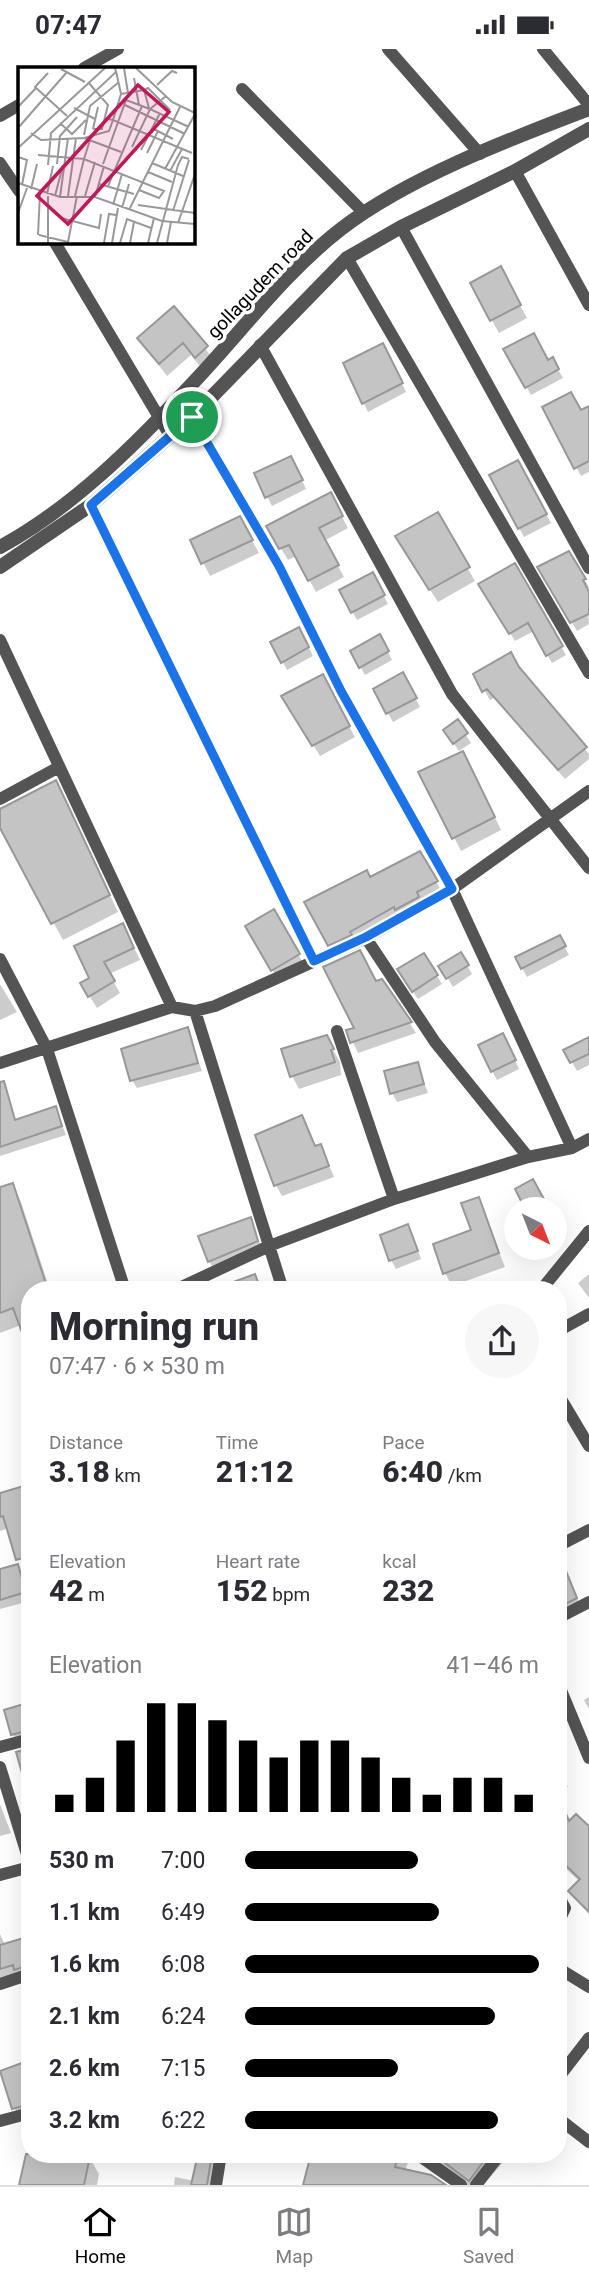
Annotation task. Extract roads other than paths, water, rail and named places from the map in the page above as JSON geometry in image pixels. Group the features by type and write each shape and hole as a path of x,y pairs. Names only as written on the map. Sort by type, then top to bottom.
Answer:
{"street":[{"path":"86,67 118,49"},
{"path":"388,49 480,154"},
{"path":"543,49 589,107"},
{"path":"242,89 364,213"},
{"path":"0,116 18,106"},
{"name":"gollagudem road","path":"0,547 80,492 157,419 299,267 364,213 480,154 589,107"},
{"path":"0,567 91,505 192,417 347,258 589,129"},
{"path":"0,163 18,190"},
{"path":"514,171 589,305"},
{"path":"401,227 589,568"},
{"path":"55,243 74,271 157,419 169,435"},
{"path":"347,258 589,673"},
{"path":"260,345 452,694 589,868"},
{"path":"192,417 279,566 341,691 452,889 572,1148"},
{"path":"91,505 314,961"},
{"path":"0,640 172,1007"},
{"path":"0,799 59,767"},
{"path":"0,1063 172,1007 195,1011 215,1006 366,937 452,889 589,791"},
{"path":"366,937 435,1042 528,1157"},
{"path":"0,959 47,1049 122,1281"},
{"path":"195,1011 280,1281"},
{"path":"337,1031 394,1199"},
{"path":"194,1281 269,1246 394,1199 528,1157 572,1148 589,1139"},
{"path":"549,1281 587,1238"},
{"path":"567,1326 589,1314"},
{"path":"567,1409 589,1446"},
{"path":"567,1541 589,1530"},
{"path":"567,1613 589,1602"},
{"path":"567,1705 589,1758"},
{"path":"0,1747 21,1741"},
{"path":"0,1767 21,1836"},
{"path":"0,1875 21,1868"},
{"path":"567,1974 589,1987"},
{"path":"0,1984 21,1977"},
{"path":"567,2066 589,2038"},
{"path":"0,2122 21,2116"},
{"path":"567,2124 589,2142"},
{"path":"216,2185 220,2163"},
{"path":"430,2163 461,2185"},
{"path":"476,2185 493,2163"}]}
